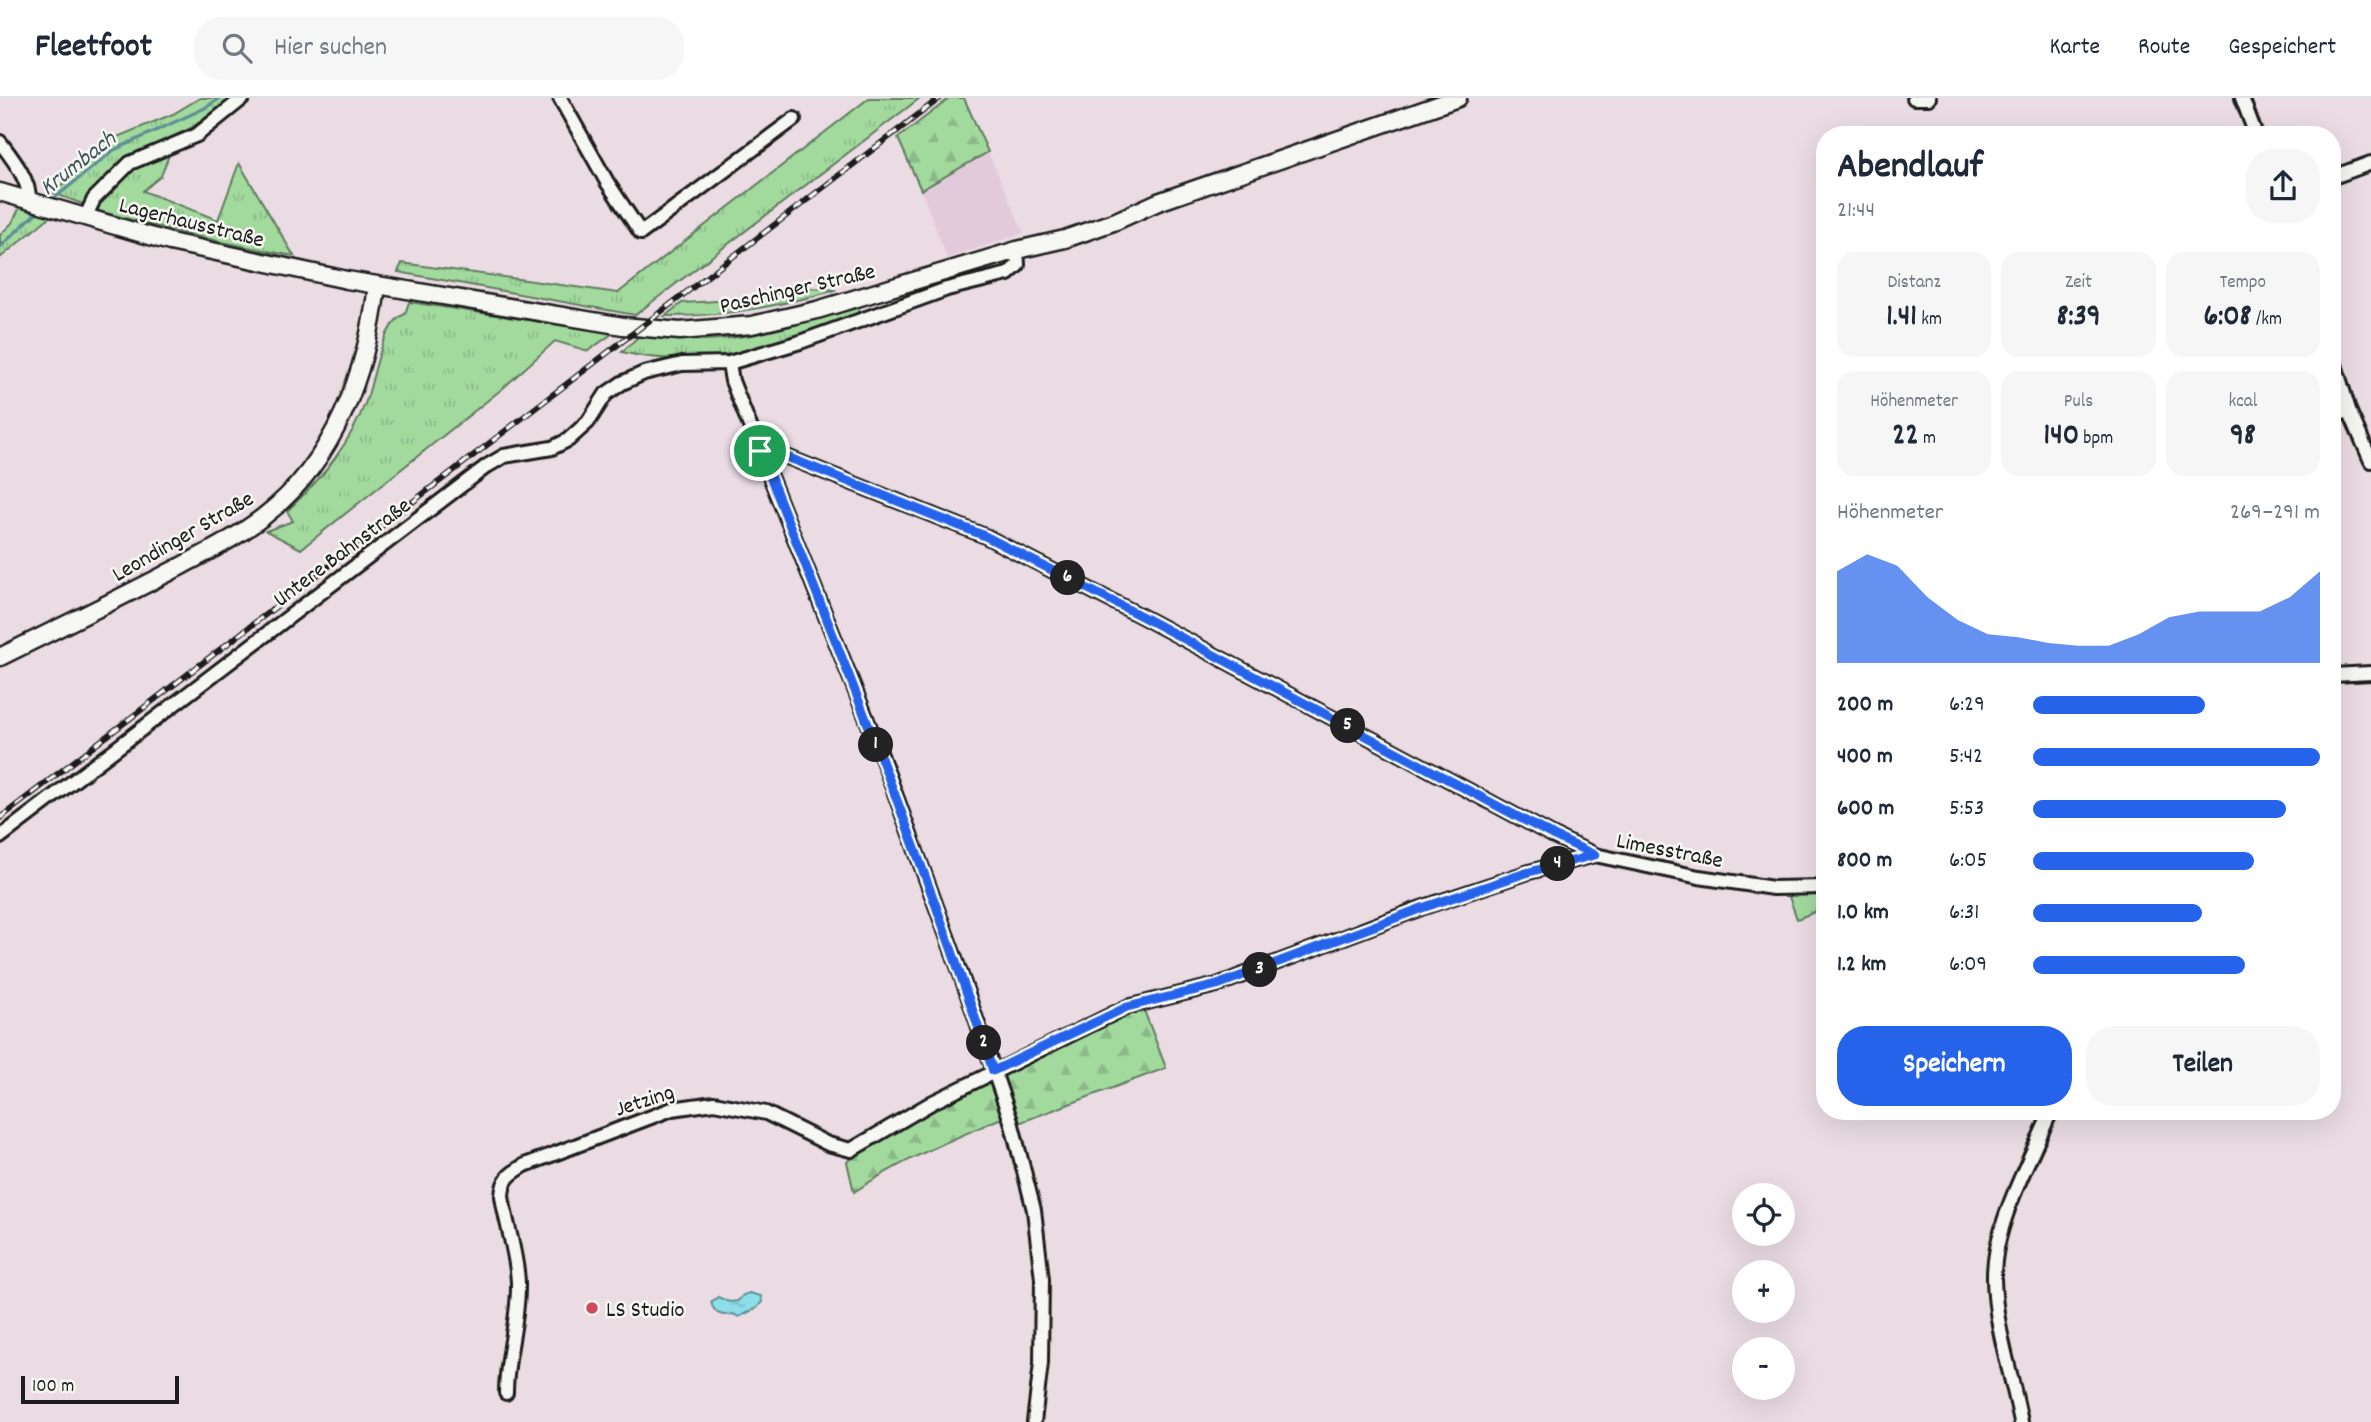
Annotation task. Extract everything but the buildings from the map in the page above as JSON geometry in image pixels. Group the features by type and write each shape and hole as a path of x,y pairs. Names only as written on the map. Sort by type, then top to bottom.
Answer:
{"street":[{"path":"85,218 94,199 130,163 197,135 243,98"},
{"path":"561,98 607,182 640,233 794,119"},
{"name":"Paschinger Straße","path":"377,285 623,326 680,331 705,331 779,320 1017,250 1061,229 1158,202 1458,98"},
{"path":"1914,98 1929,98"},
{"path":"2242,98 2253,126"},
{"path":"0,142 29,191 43,205"},
{"path":"2341,174 2371,163"},
{"name":"Lagerhausstraße","path":"0,192 214,252 377,285"},
{"name":"Untere Bahnstraße","path":"0,837 496,460 513,453 552,448 568,440 589,422 606,394 622,383 644,373 682,364 729,363 813,337 947,289 1008,274 1018,265 1017,250"},
{"name":"Leondinger Straße","path":"0,657 220,545 275,507 313,465 341,421 361,367 377,285"},
{"path":"729,363 732,381 881,755 956,959 1024,1166 1038,1240 1042,1279 1042,1333 1034,1422"},
{"path":"2341,384 2371,461"},
{"path":"2341,414 2349,410"},
{"name":"Limesstraße","path":"760,451 772,451 985,536 1155,623 1554,836 1595,855 1737,883 1787,889 1816,887"},
{"path":"2341,675 2371,673"},
{"path":"993,1071 1127,1007 1217,985 1422,908 1529,872 1595,855"},
{"name":"Jetzing","path":"506,1393 518,1281 502,1196 503,1184 508,1175 525,1165 644,1119 694,1105 730,1105 766,1113 828,1144 851,1150 922,1108 993,1071"},
{"path":"2021,1422 1997,1308 1994,1265 2004,1224 2047,1120"}],"shaded area":[{"path":"988,152 1024,233 947,258 921,190"}],"green space":[{"path":"200,98 233,98 191,128 136,154 114,169 83,204 53,193 112,139 173,114"},
{"path":"869,98 920,98 635,315 398,272 402,263 618,293"},
{"path":"950,98 964,98 988,152 921,190 898,138"},
{"path":"171,150 161,176 143,191 218,220 239,163 294,256 194,236 96,210 97,204 130,172"},
{"path":"21,205 52,215 0,258 0,235 12,223"},
{"path":"810,288 836,290 751,309 709,315 665,316 682,303 753,299"},
{"path":"409,302 613,333 588,351 555,341 502,389 301,549 266,531 293,521 287,511 323,474 343,447 366,401 384,340 390,328 405,314"},
{"path":"858,306 860,315 743,352 684,359 653,358 622,352 640,335 683,340 732,338 775,330"},
{"path":"1816,892 1816,912 1797,919 1788,894"},
{"path":"1142,1005 1166,1068 1016,1124 1001,1076 1006,1069"},
{"path":"985,1084 993,1085 1006,1116 909,1160 854,1192 847,1162 886,1132"}],"water":[{"path":"749,1293 761,1296 762,1302 757,1308 739,1317 719,1314 711,1302 718,1297 729,1302 738,1301"}],"waterway":[{"name":"Krumbach","path":"51,201 114,150 205,108 220,98"},
{"name":"Krumbach","path":"0,247 39,210"}],"railway":[{"path":"0,818 940,98"}],"place":[{"name":"LS Studio","path":"592,1308"}],"route":[{"path":"760,451 772,451 985,536 1554,836 1595,855 1529,872 1422,908 1217,985 1127,1007 993,1071 881,755 760,451"}]}
